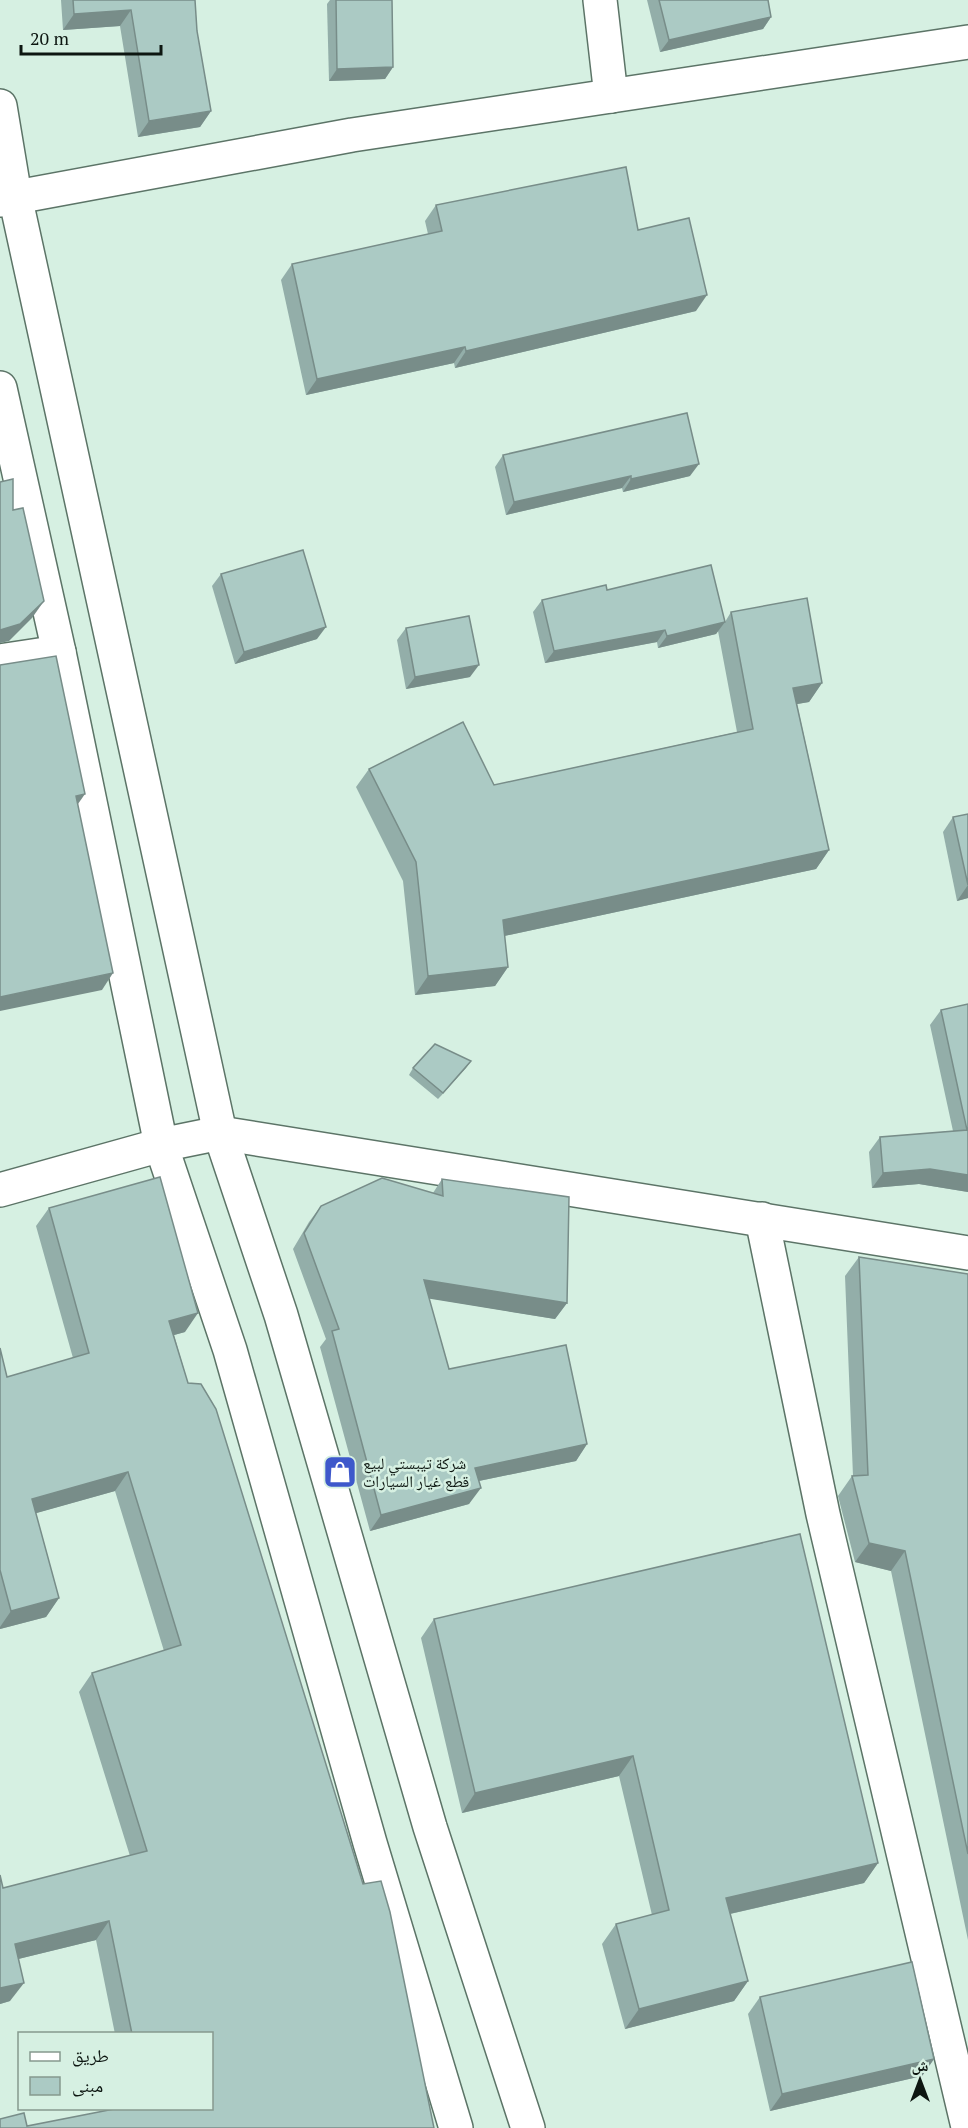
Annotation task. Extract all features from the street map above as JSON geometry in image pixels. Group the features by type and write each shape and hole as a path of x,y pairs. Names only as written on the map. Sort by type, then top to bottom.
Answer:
{"street":[{"path":"600,0 611,96"},
{"path":"8,198 352,135 968,42"},
{"path":"0,106 8,198 220,1133 281,1315 430,1827 528,2128"},
{"path":"0,388 59,652 162,1146 230,1350 374,1855 456,2128"},
{"path":"0,661 59,652"},
{"path":"0,1190 162,1146 220,1133 968,1253"},
{"path":"762,1219 824,1514 968,2127"}],"building":[{"path":"73,0 195,0 197,31 211,111 149,121 131,10 74,14"},
{"path":"336,0 392,0 393,67 337,69"},
{"path":"659,0 768,0 771,17 669,40"},
{"path":"626,167 638,230 689,218 707,295 466,351 465,347 317,379 292,264 442,231 436,205"},
{"path":"687,413 699,464 631,479 631,476 514,502 503,455"},
{"path":"13,479 13,510 23,508 44,601 20,624 0,630 0,482"},
{"path":"303,550 326,627 244,652 221,574"},
{"path":"711,565 725,622 667,636 665,630 554,651 542,600 606,585 607,590"},
{"path":"807,598 822,683 793,688 829,850 503,920 508,967 428,976 416,862 369,769 463,722 494,785 753,729 731,612"},
{"path":"469,616 479,665 415,677 406,628"},
{"path":"56,656 85,794 76,796 113,973 0,997 0,665"},
{"path":"968,814 968,885 953,817"},
{"path":"968,1004 968,1175 930,1169 883,1173 880,1137 967,1130 941,1010"},
{"path":"435,1044 471,1061 443,1093 413,1068"},
{"path":"160,1177 198,1313 169,1321 188,1383 201,1384 216,1409 363,1884 381,1881 390,1912 434,2128 0,2128 0,2119 24,2113 27,2126 109,2110 213,2110 213,2032 132,2032 109,1921 15,1944 24,1983 0,1988 0,1875 3,1888 147,1851 92,1673 181,1645 128,1472 32,1499 59,1598 11,1611 0,1570 0,1348 7,1377 89,1353 49,1208"},
{"path":"382,1178 443,1196 442,1179 569,1197 567,1303 424,1280 449,1369 566,1345 587,1444 475,1468 481,1488 381,1515 332,1331 339,1329 304,1233 321,1206"},
{"path":"859,1257 968,1274 968,1854 905,1551 869,1543 852,1476 868,1475"},
{"path":"800,1534 878,1863 726,1898 748,1981 639,2009 616,1924 669,1910 633,1756 475,1793 434,1619"},
{"path":"912,1962 934,2059 782,2094 760,1997"}],"place":[{"name":"شركة تيبستي لبيع قطع غيار السيارات","path":"340,1472"}]}
